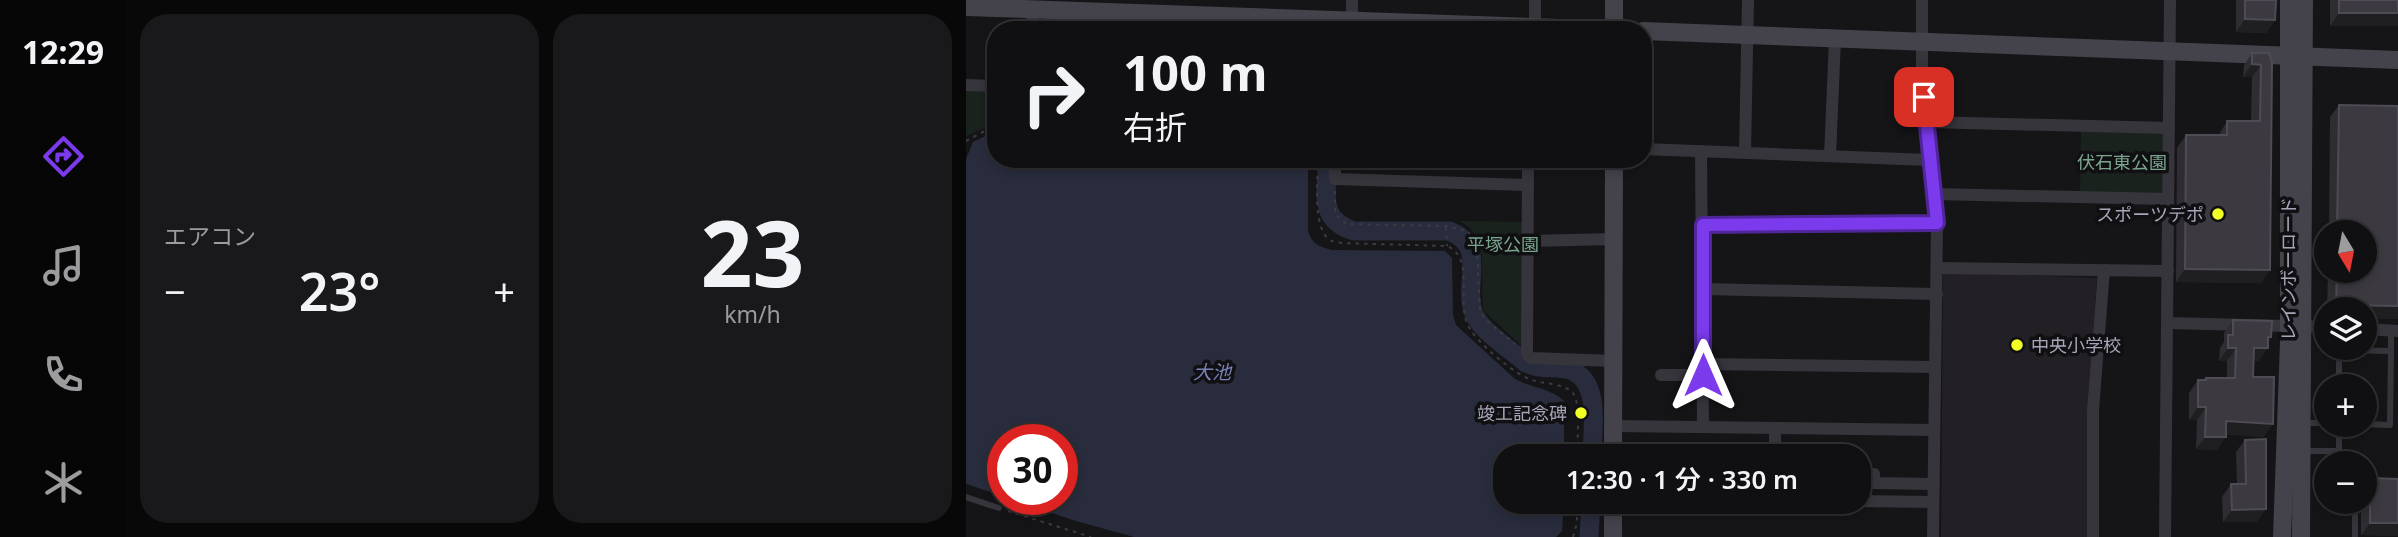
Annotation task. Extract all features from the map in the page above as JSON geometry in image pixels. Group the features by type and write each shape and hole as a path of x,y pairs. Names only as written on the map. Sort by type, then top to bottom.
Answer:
{"street":[{"path":"1342,21 1352,0"},
{"path":"1532,21 1535,0"},
{"path":"1614,0 1615,21"},
{"path":"1745,152 1748,0"},
{"path":"1922,0 1926,122 1937,223 1933,537"},
{"path":"2165,537 2170,0"},
{"name":"レインボーロード","path":"2289,0 2296,57 2295,326 2302,423 2301,537"},
{"name":"レインボーロード","path":"2296,57 2304,0"},
{"path":"966,7 1032,9 1107,6 1302,21"},
{"path":"1032,9 1032,21"},
{"path":"1652,31 2398,60"},
{"path":"1830,156 1835,39"},
{"path":"966,85 987,86"},
{"path":"1926,122 2169,128"},
{"path":"1652,149 1929,160"},
{"path":"1701,151 1703,427"},
{"path":"1335,168 1335,179 1528,185"},
{"path":"1528,168 1527,354 1531,358 1614,361"},
{"path":"1614,168 1614,444"},
{"path":"1934,194 2168,199"},
{"path":"1703,225 1937,223"},
{"path":"1528,241 1614,239"},
{"path":"1937,268 2168,271"},
{"path":"2093,537 2093,410 2104,270"},
{"path":"1703,289 1937,294"},
{"path":"2167,323 2314,327"},
{"name":"レインボーロード","path":"2283,537 2288,407 2295,326"},
{"path":"1661,375 1703,369 1935,367"},
{"path":"1614,426 1934,430"},
{"path":"1775,428 1775,444"},
{"path":"1874,474 1874,483 1934,484"},
{"path":"1871,501 1933,502"},
{"path":"1613,514 1613,537"}],"lane":[{"path":"2394,331 2391,351 2394,425"},
{"path":"2339,374 2339,350 2391,351"},
{"path":"2302,423 2314,423"},
{"path":"2339,437 2339,451"},
{"path":"2301,451 2314,451"},
{"path":"966,497 987,504"},
{"path":"2355,514 2355,534"}],"path":[{"path":"966,141 987,129"},
{"path":"1318,168 1320,225 1330,240 1352,244 1447,246 1455,250 1462,262 1462,308 1470,330 1516,372 1531,380 1566,388 1573,393 1576,400 1577,444"},
{"path":"1335,179 1335,214 1342,222 1350,225 1446,226 1467,231 1475,243 1478,257 1479,308 1484,317 1527,354"},
{"path":"1446,226 1447,246"},
{"path":"1573,537 1577,514"},
{"path":"1021,515 1091,537"}],"shaded area":[{"name":"中央小学校","path":"1943,272 2097,278 2087,411 2087,537 1941,537"}],"green space":[{"path":"966,90 987,91 987,127 966,136"},
{"name":"伏石東公園","path":"2081,130 2163,132 2162,196 2080,193"},
{"name":"平塚公園","path":"1459,221 1526,222 1525,349 1484,311 1482,261 1477,238 1470,228"}],"water":[{"name":"大池","path":"987,135 987,168 1308,168 1308,231 1312,239 1323,248 1445,251 1452,258 1453,315 1456,325 1514,378 1553,393 1564,401 1564,444 1493,444 1493,514 1563,514 1562,531 1556,537 1134,537 1058,515 1078,515 1078,424 987,424 987,491 966,484 966,159 973,142"}],"building":[{"path":"2245,0 2276,0 2275,20 2245,19"},
{"path":"2339,0 2398,0 2398,13 2339,13"},
{"path":"2252,53 2269,53 2272,63 2270,270 2185,269 2186,135 2227,135 2227,121 2260,121 2261,65 2252,64"},
{"path":"2339,105 2398,106 2398,306 2377,306 2377,297 2336,297 2337,284 2377,283 2377,220 2337,220"},
{"path":"2233,320 2272,321 2268,348 2254,348 2253,377 2274,377 2273,424 2226,421 2226,437 2205,437 2206,407 2198,407 2198,380 2235,378 2236,348 2228,348 2228,335 2233,335"},
{"path":"2266,439 2266,509 2232,510 2231,484 2246,484 2245,440"},
{"path":"2377,478 2398,479 2398,523 2370,523 2370,514 2377,514"}],"waterway":[{"path":"1327,168 1326,193 1329,212 1342,226 1354,231 1449,231 1461,238 1468,246 1471,256 1471,302 1477,320 1526,363 1570,370 1580,376 1591,395 1592,444"},
{"path":"1589,537 1590,514"}],"place":[{"name":"スポーツデポ","path":"2218,214"},
{"name":"中央小学校","path":"2017,345"},
{"name":"竣工記念碑","path":"1581,413"}],"route":[{"path":"1703,375 1703,225 1937,223 1924,97"}]}
